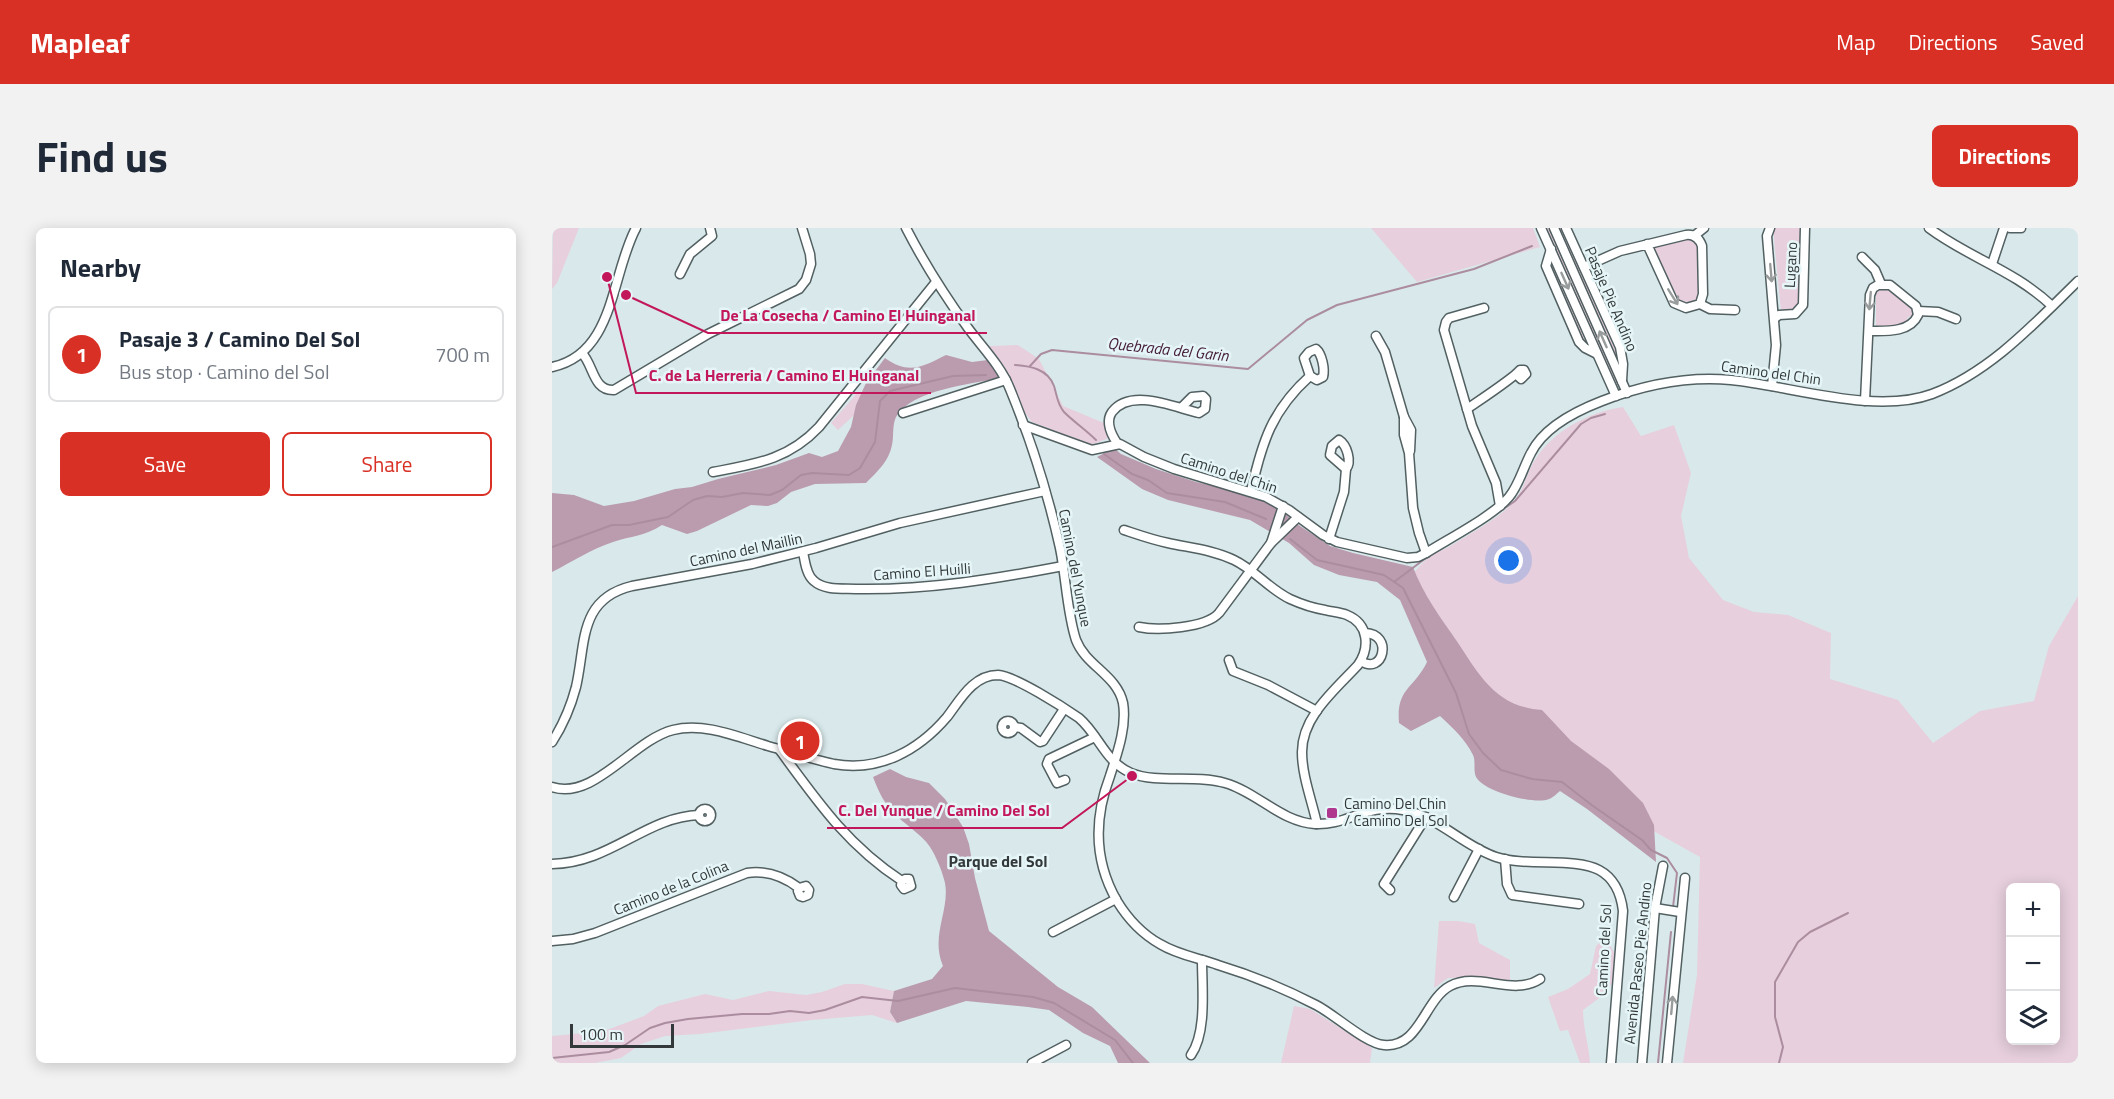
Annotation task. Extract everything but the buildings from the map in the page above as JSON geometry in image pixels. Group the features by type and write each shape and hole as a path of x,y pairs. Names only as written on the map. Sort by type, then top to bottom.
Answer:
{"street":[{"path":"552,367 563,364 582,353 595,338 602,326 636,228"},
{"path":"680,274 690,254 712,236 710,228"},
{"path":"582,353 599,386 605,390 614,390 701,338 794,293 803,284 810,269 810,254 802,228"},
{"name":"Camino del Yunque","path":"906,228 936,282 1006,380 1045,491 1063,566 1074,632 1079,646 1087,658 1113,682 1121,698 1123,714 1120,744 1102,803 1098,837 1103,867 1116,898 1127,916 1150,938 1167,948 1222,966 1303,999 1331,1014 1371,1041 1385,1046 1401,1042 1411,1035 1439,994 1453,984 1470,981 1525,985 1540,978"},
{"path":"1541,228 1551,249 1546,266 1574,331 1582,346 1597,354 1616,396"},
{"path":"1554,228 1627,393"},
{"name":"Pasaje Pie Andino","path":"1566,228 1620,347 1623,364 1622,382"},
{"path":"1694,236 1704,228"},
{"name":"Lugano","path":"1770,228 1767,236 1776,345 1772,386"},
{"name":"Lugano","path":"1775,318 1779,315 1795,314 1803,305 1805,228"},
{"path":"1929,228 1953,244 2022,281 2052,306"},
{"path":"1992,264 2004,228"},
{"path":"2010,228 2020,228"},
{"path":"1584,267 1610,254 1686,235 1694,236 1701,243 1702,249 1703,294 1700,304"},
{"path":"1647,244 1674,303 1686,308 1700,304 1707,308 1735,310"},
{"path":"1863,257 1875,270 1881,284"},
{"name":"Camino del Chin","path":"1117,443 1174,469 1266,496 1329,539 1345,545 1414,558 1426,553 1500,506 1510,495 1543,436 1580,410 1627,393 1669,382 1698,379 1728,380 1865,401 1883,402 1916,398 1958,382 1984,367 2078,281"},
{"path":"713,472 771,460 789,452 805,440 819,427 936,282"},
{"path":"1865,401 1870,292 1875,286 1881,284 1893,287 1913,302 1918,311 1915,320 1906,327 1869,331"},
{"path":"1484,308 1452,317 1445,325 1446,337 1467,409 1496,483 1500,506"},
{"path":"1918,311 1938,312 1956,319"},
{"path":"1376,336 1385,352 1404,417 1412,432 1409,453 1413,508 1426,553"},
{"path":"1467,409 1509,378 1517,375"},
{"path":"1251,491 1264,444 1278,411 1287,398 1310,376"},
{"path":"903,413 1006,380"},
{"path":"1023,425 1092,450 1100,450 1117,443 1111,432 1109,420 1113,411 1122,404 1146,400 1182,407"},
{"path":"1329,539 1344,492 1346,469"},
{"path":"1496,483 1510,495"},
{"name":"Camino del Maillin","path":"552,742 564,722 574,694 587,624 593,612 605,598 614,592 632,586 752,564 803,552 900,523 1045,491"},
{"path":"1271,543 1283,506"},
{"path":"1139,627 1158,628 1211,620 1219,613 1271,543 1298,517"},
{"path":"1124,530 1164,543 1219,554 1236,561 1290,599 1350,616 1365,633 1366,646 1361,661 1317,711 1305,733 1302,752 1317,824"},
{"name":"Camino El Huilli","path":"803,552 808,574 812,580 822,586 835,588 886,589 945,586 1063,566"},
{"path":"1361,661 1368,665 1374,664 1380,658 1382,651 1378,637 1365,633"},
{"path":"1229,660 1233,671 1275,688 1317,711"},
{"name":"Camino del Sol","path":"552,787 569,789 584,785 654,738 681,729 694,728 718,731 834,765 851,767 881,763 899,756 923,740 941,723 972,686 991,676 1010,678 1083,722 1114,763 1124,770 1141,776 1191,778 1224,783 1247,793 1290,818 1317,824 1329,823 1382,808 1410,811 1426,817 1479,849 1505,859 1588,865 1603,872 1616,886 1621,900 1622,916 1611,1063"},
{"path":"1014,727 1021,728 1040,742 1043,741 1064,709"},
{"path":"1065,780 1057,783 1047,764 1049,759 1095,737"},
{"path":"1102,748 1111,749 1120,744"},
{"path":"779,749 826,813 845,834 864,853 902,881"},
{"path":"552,864 574,862 595,856 669,820 699,814"},
{"path":"1390,890 1383,884 1426,817"},
{"path":"1454,897 1479,849"},
{"name":"Camino del Sol","path":"1505,859 1507,887 1512,895 1579,904"},
{"name":"Avenida Paseo Pie Andino","path":"1642,1063 1655,908 1662,866"},
{"name":"Camino de la Colina","path":"552,942 595,933 747,873 760,872 774,875 799,888"},
{"path":"1667,1063 1685,878"},
{"path":"1053,932 1116,898"},
{"path":"1655,908 1680,912"},
{"path":"1191,1055 1197,1046 1202,1011 1202,960"},
{"path":"1032,1063 1066,1046"}],"shaded area":[{"path":"553,228 579,228 557,283 552,289"},
{"path":"1371,228 1533,228 1540,247 1417,282"},
{"path":"1545,228 1550,228 1618,386 1616,385"},
{"path":"1558,228 1562,228 1616,349 1619,365"},
{"path":"1773,228 1802,228 1797,310 1781,311"},
{"path":"1690,238 1697,247 1699,294 1696,301 1682,303 1669,286 1654,249"},
{"path":"1550,256 1589,345 1581,339 1549,267"},
{"path":"1886,288 1914,308 1915,315 1895,326 1876,328 1876,294 1878,289"},
{"path":"1018,345 1039,359 1063,406 1104,423 1109,438 1091,445 1032,422 1025,413 1009,376 989,346"},
{"path":"946,355 972,362 988,360 999,378 928,394 904,408 895,420 893,442 888,456 866,483 815,484 791,492 777,503 768,506 751,505 687,534 662,525 644,534 597,548 552,572 552,493 574,495 604,506 692,487 776,465 809,453 822,457 838,451 851,427 856,405 866,383 885,358 909,368 922,366"},
{"path":"858,392 867,403 838,430 831,423"},
{"path":"1623,407 1641,436 1674,425 1691,473 1681,516 1689,558 1723,600 1754,612 1788,615 1831,633 1830,679 1898,700 1933,743 1980,711 2034,701 2049,646 2078,596 2078,1063 1683,1063 1697,975 1700,857 1648,828 1514,765 1412,575 1430,556 1449,547 1509,507 1519,493 1538,455 1547,444 1569,426 1596,414"},
{"path":"1114,448 1121,454 1156,469 1196,482 1244,493 1273,504 1330,546 1413,567 1432,605 1490,687 1512,703 1542,710 1571,741 1609,769 1643,803 1654,825 1656,862 1560,791 1549,799 1533,800 1510,796 1489,788 1475,775 1474,757 1470,749 1440,716 1411,731 1399,723 1400,702 1403,695 1427,662 1400,600 1377,582 1339,575 1314,565 1289,543 1250,520 1168,500 1142,489 1097,457"},
{"path":"890,769 906,777 929,783 945,799 963,827 989,931 1058,987 1092,1007 1150,1063 1118,1063 1110,1046 1083,1033 1049,1010 966,1001 897,1023 890,1012 894,991 932,979 943,966 939,934 946,893 942,872 930,847 893,812 873,777"},
{"path":"1439,921 1475,924 1479,943 1510,960 1510,981 1481,977 1448,978 1434,988"},
{"path":"1605,938 1616,955 1615,978 1606,993 1583,1010 1590,1063 1580,1063 1568,1030 1560,1031 1548,997 1568,989 1590,974 1596,946"},
{"path":"845,984 862,984 894,991 890,1012 897,1023 872,1015 665,1036 641,1044 621,1058 595,1063 552,1063 552,1036 604,1031 644,1016 658,1006 705,994 733,1000 769,991 806,995"},
{"path":"1294,1006 1310,1009 1372,1048 1370,1063 1281,1063"}],"waterway":[{"name":"Quebrada del Garin","path":"1030,366 1041,354 1052,350 1248,369 1307,320 1337,305 1474,269 1532,246"},
{"path":"1015,365 1043,372 1051,380 1062,409 1096,440"},
{"name":"Quebrada del Garin","path":"552,547 612,525 629,525 668,517 693,500 707,496 722,497 743,493 770,495 782,490 801,475 812,473 849,475 860,468 875,442 880,401 890,391 953,376 986,375"},
{"path":"1482,524 1515,501 1581,424 1605,414"},
{"path":"1104,454 1132,474 1148,480 1167,493 1225,502 1266,519"},
{"path":"1290,539 1317,560 1384,575 1403,588 1456,693 1469,734 1483,753 1501,770 1532,779 1562,782 1642,840 1651,850 1667,858 1677,873 1673,907"},
{"path":"1394,582 1454,541"},
{"path":"1779,1063 1783,1047 1775,1017 1775,982 1798,942 1810,932 1848,913"},
{"path":"1658,1063 1671,932"},
{"path":"552,1058 609,1052 625,1045 650,1028 688,1019 790,1011 809,1013 862,997 898,1001 955,988 1033,997 1054,1003 1115,1040 1133,1063"}],"place":[{"name":"C. de La Herreria / Camino El Huinganal","path":"607,277"},
{"name":"De La Cosecha / Camino El Huinganal","path":"626,295"},
{"name":"Pasaje 3 / Camino Del Sol","path":"800,741"},
{"name":"C. Del Yunque / Camino Del Sol","path":"1132,776"},
{"name":"Camino Del Chin / Camino Del Sol","path":"1332,813"}],"district":[{"name":"Parque del Sol","path":"998,861"}]}
